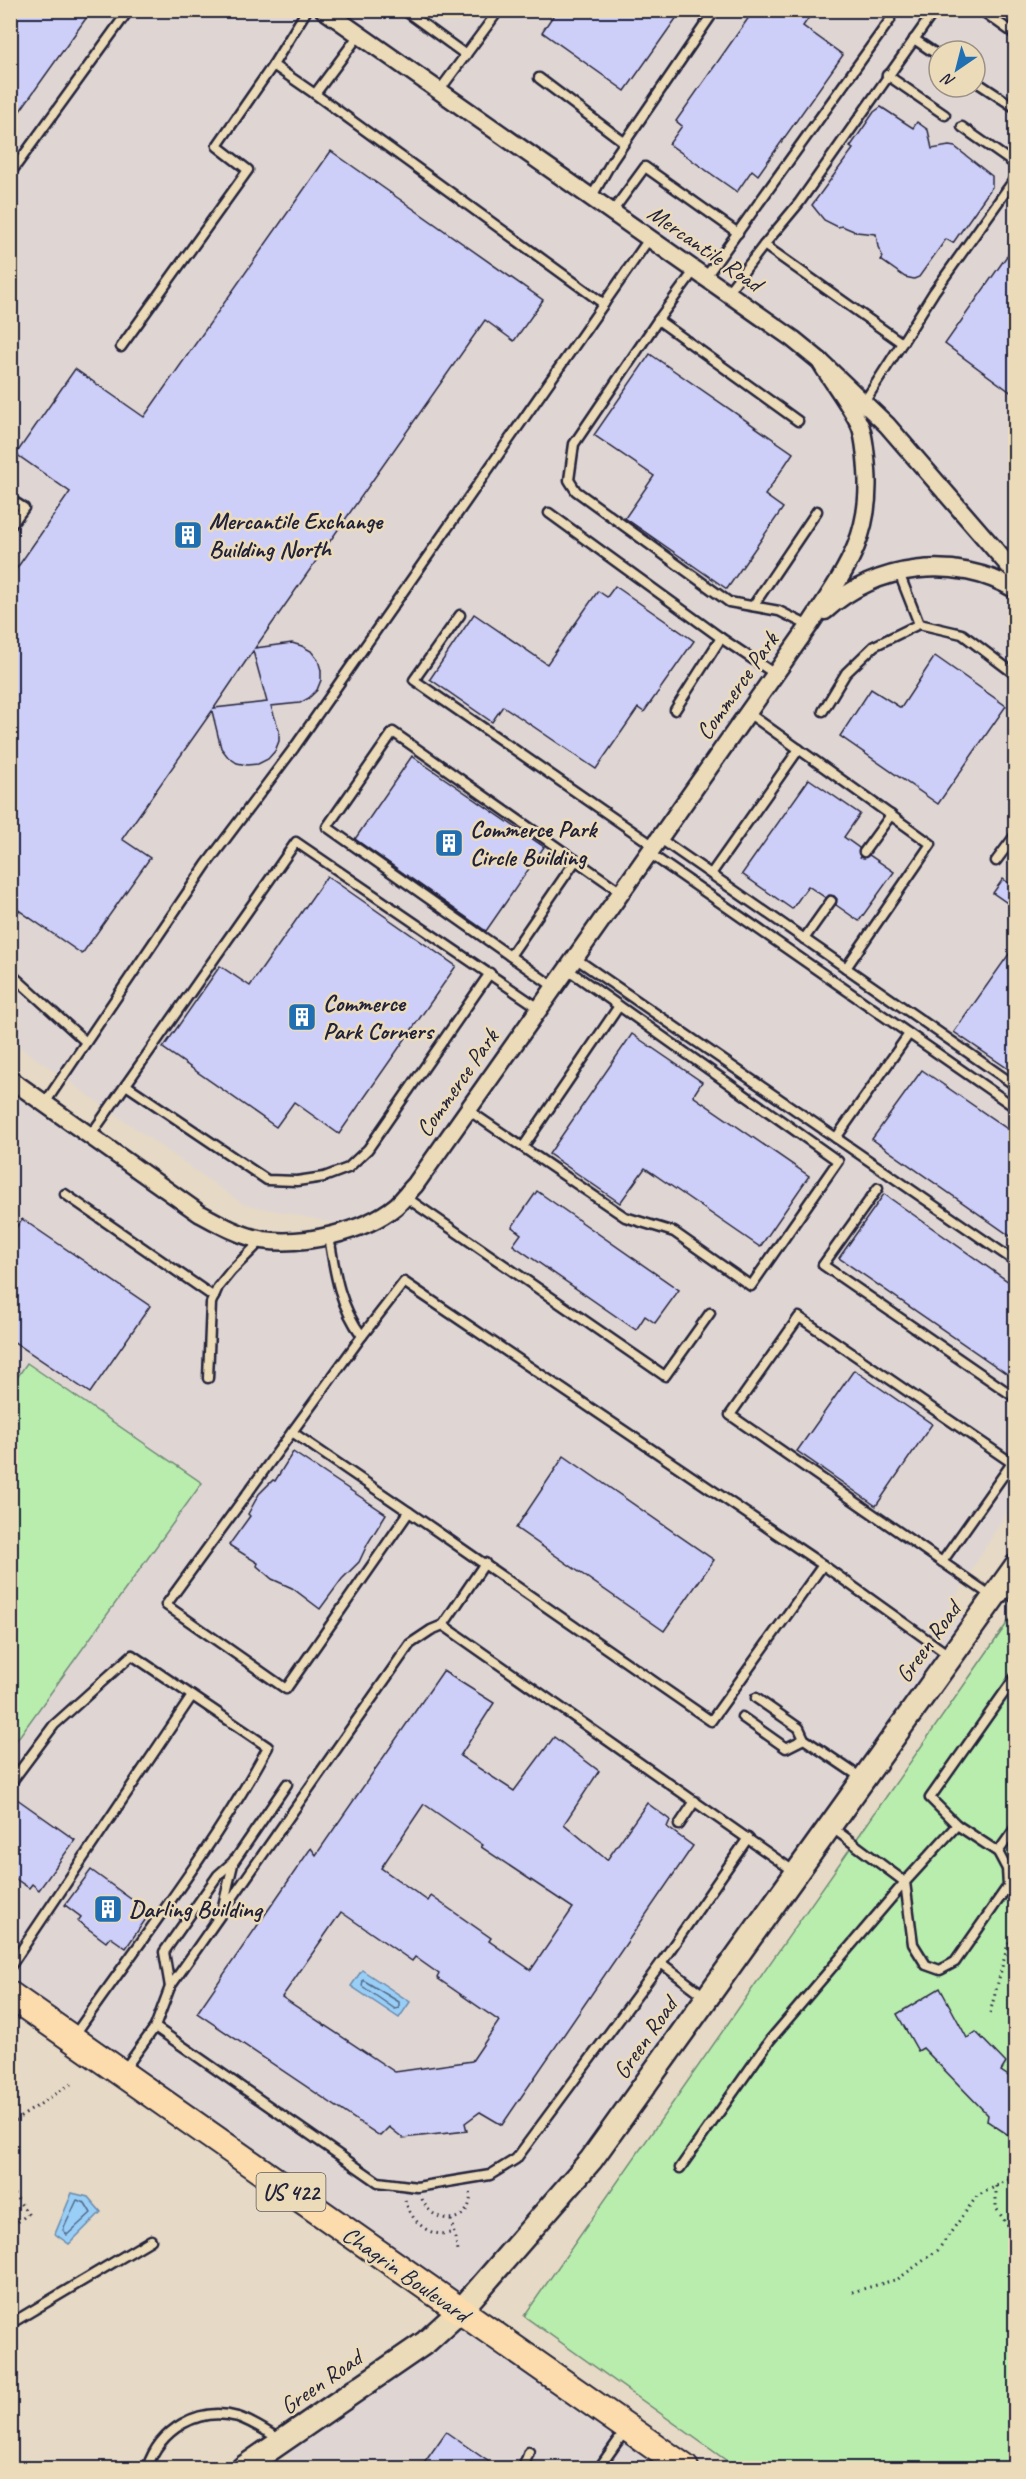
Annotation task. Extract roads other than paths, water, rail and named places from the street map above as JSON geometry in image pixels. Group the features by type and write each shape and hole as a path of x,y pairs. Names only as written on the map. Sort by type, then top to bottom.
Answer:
{"main road":[{"name":"Green Road","path":"243,2469 426,2342 460,2311 591,2160 951,1656 1003,1594 1016,1566"},
{"name":"Chagrin Boulevard","path":"10,1995 685,2469"}],"street":[{"name":"Mercantile Road","path":"324,10 793,339 820,361 887,425 1016,573"},
{"name":"Commerce Park","path":"10,1079 199,1213 228,1229 262,1239 291,1242 329,1236 367,1223 395,1206 405,1196 468,1110 809,626 849,564 864,527 868,492 866,455 860,427 820,361"},
{"name":"Commerce Park","path":"809,626 834,602 858,586 921,568 955,568 984,576 1016,590"}],"lane":[{"path":"10,174 129,10"},
{"path":"121,347 248,170 217,146 273,65 307,10"},
{"path":"404,10 465,56"},
{"path":"439,91 499,10"},
{"path":"591,198 624,142 716,10"},
{"path":"727,294 799,203 935,10"},
{"path":"981,10 1016,35"},
{"path":"809,626 778,611 729,602 576,491 569,480 574,444 658,320 738,233 890,20"},
{"path":"315,94 358,35"},
{"path":"914,39 927,48"},
{"path":"273,65 604,304"},
{"path":"887,75 945,115"},
{"path":"539,78 624,142"},
{"path":"987,89 1016,108"},
{"path":"962,127 1016,165"},
{"path":"612,212 645,166 738,233"},
{"path":"854,417 934,292 1016,177"},
{"path":"45,1103 206,865 294,748 649,239"},
{"path":"764,245 902,343"},
{"path":"658,320 798,421"},
{"path":"10,499 24,508 10,527"},
{"path":"753,606 817,511"},
{"path":"549,513 721,638 775,674"},
{"path":"899,573 919,624"},
{"path":"460,615 414,680 654,846 909,1034 1016,1108"},
{"path":"823,711 846,673 874,646 919,624 962,634 1016,675"},
{"path":"675,710 721,638"},
{"path":"747,712 931,844 846,968"},
{"path":"554,987 327,827 393,732 621,892"},
{"path":"711,874 799,749"},
{"path":"864,852 891,815"},
{"path":"996,861 1016,834"},
{"path":"90,1136 296,842 539,1008"},
{"path":"654,846 711,874 1016,1086"},
{"path":"510,956 576,860"},
{"path":"804,939 831,901"},
{"path":"468,1110 625,1217 675,1232 751,1286 838,1161 620,1006 571,964"},
{"path":"571,964 836,1138 1016,1262"},
{"path":"10,973 86,1042"},
{"path":"126,1085 267,1180 297,1181 324,1177 348,1168 368,1149 489,973"},
{"path":"523,1147 620,1006"},
{"path":"836,1138 909,1034"},
{"path":"878,1188 823,1265 1016,1398"},
{"path":"65,1194 214,1297"},
{"path":"405,1196 665,1376 710,1313"},
{"path":"329,1236 340,1295 349,1317 362,1336"},
{"path":"208,1378 211,1303 231,1271 262,1239"},
{"path":"409,1512 286,1689 166,1605 404,1282 823,1565 951,1656"},
{"path":"942,1562 1012,1463 799,1317 730,1415 942,1562 1003,1594"},
{"path":"292,1432 711,1721 823,1565"},
{"path":"122,2073 155,2027 170,1987 410,1644 431,1629 442,1625 485,1563"},
{"path":"442,1625 796,1873"},
{"path":"10,1784 54,1725 132,1655 268,1747 244,1791 183,1882 72,2038"},
{"path":"830,1826 905,1882 913,1944 926,1965 940,1970 955,1962 1008,1886 1007,1869 998,1852 957,1825 930,1798 1016,1676"},
{"path":"10,1967 192,1696"},
{"path":"756,1698 799,1728 804,1739 863,1779"},
{"path":"742,1718 786,1748 804,1739"},
{"path":"170,1987 164,1952 218,1875 235,1860 287,1784"},
{"path":"679,1825 695,1801"},
{"path":"680,2168 770,2040 905,1882 957,1825"},
{"path":"998,1852 1016,1827"},
{"path":"155,2027 378,2182 417,2187 490,2175 516,2159 661,1963 748,1838"},
{"path":"222,1912 235,1860"},
{"path":"661,1963 706,1997"},
{"path":"10,2324 152,2240"},
{"path":"147,2469 164,2439 186,2421 198,2416 211,2414 240,2418 282,2441"},
{"path":"599,2469 627,2428"},
{"path":"523,2469 530,2452"}],"water":[{"path":"362,1970 410,2002 399,2018 351,1986"},
{"path":"72,2193 88,2197 101,2212 69,2244 55,2234"}],"place":[{"name":"Mercantile Exchange Building North","path":"188,535"},
{"name":"Commerce Park Circle Building","path":"449,843"},
{"name":"Commerce Park Corners","path":"302,1017"},
{"name":"Darling Building","path":"108,1909"}]}
